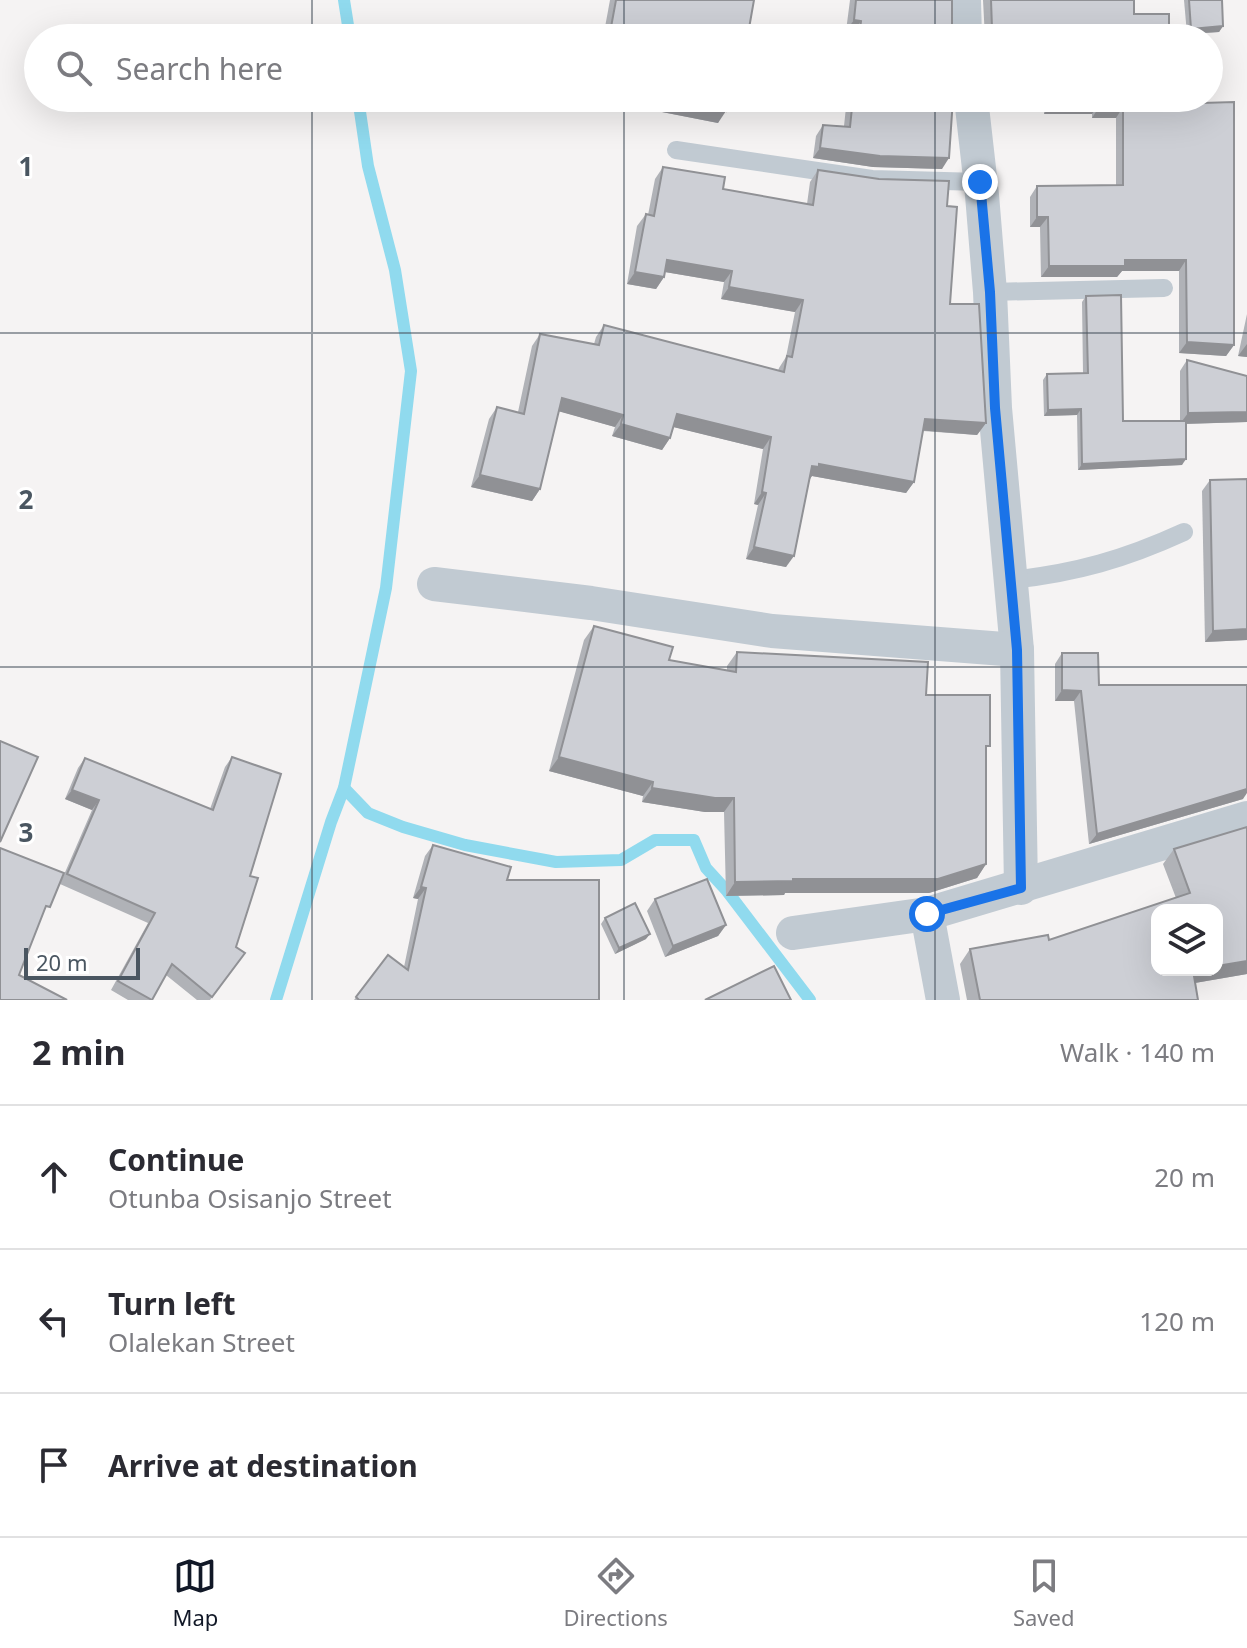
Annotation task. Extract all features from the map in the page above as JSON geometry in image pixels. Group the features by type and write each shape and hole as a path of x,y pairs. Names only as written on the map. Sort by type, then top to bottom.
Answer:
{"street":[{"path":"964,0 965,24"},
{"path":"972,112 990,292 995,408 1017,650 1021,888"},
{"path":"434,584 591,603 772,631 1017,650"},
{"path":"793,933 927,914 1247,818"},
{"path":"927,914 943,1000"}],"lane":[{"path":"676,150 872,179 980,182"},
{"path":"990,292 1164,288"},
{"path":"1011,580 1060,574 1135,554 1184,532"}],"building":[{"path":"616,0 754,0 750,24 612,24"},
{"path":"856,0 952,0 952,24 861,24 861,21 854,20"},
{"path":"991,0 1134,0 1134,14 1169,14 1169,24 992,24"},
{"path":"1189,0 1222,0 1223,24 1191,24"},
{"path":"1223,102 1234,102 1234,345 1187,342 1186,260 1125,260 1125,266 1049,266 1048,217 1037,217 1037,186 1123,185 1123,112 1223,112"},
{"path":"852,112 952,112 949,158 880,156 820,148 823,125 850,127"},
{"path":"663,167 725,177 723,189 813,205 818,170 879,179 949,181 947,206 957,207 950,304 979,304 986,423 925,419 914,482 819,464 819,467 812,466 794,556 754,547 766,493 762,492 771,437 677,414 670,438 621,424 623,415 562,398 540,489 480,475 497,407 524,414 540,334 599,345 604,325 784,372 787,356 792,357 803,300 729,287 732,271 667,260 664,277 635,272 646,214 654,216"},
{"path":"1121,295 1123,421 1186,421 1186,459 1082,464 1081,409 1048,410 1047,374 1088,373 1086,296"},
{"path":"1187,360 1247,376 1247,412 1188,413"},
{"path":"1247,479 1247,629 1213,631 1210,480"},
{"path":"594,626 673,647 669,660 736,672 737,652 928,662 926,695 990,695 990,746 986,746 986,864 938,879 735,882 734,798 652,788 653,782 559,757"},
{"path":"1062,653 1098,653 1099,685 1247,685 1247,789 1097,834 1081,691 1062,690"},
{"path":"0,741 38,757 0,842"},
{"path":"232,757 281,774 250,876 258,878 236,947 245,953 212,997 172,964 152,1000 118,981 155,913 67,874 99,800 72,790 85,758 213,810"},
{"path":"1247,827 1247,961 1223,965 1223,904 1157,904 1190,893 1174,849"},
{"path":"433,845 511,867 507,880 599,880 599,1000 359,1000 356,997 388,955 408,970 426,888 421,887"},
{"path":"0,848 64,873 50,907 46,906 19,975 67,1000 0,1000"},
{"path":"707,879 726,925 673,946 655,899"},
{"path":"635,903 650,934 619,948 605,918"},
{"path":"1151,906 1151,976 1194,976 1198,1000 980,1000 970,949 1048,935 1049,940"},
{"path":"774,966 791,1000 705,1000"}],"waterway":[{"path":"344,0 348,24"},
{"path":"276,1000 344,788 386,588 411,371 395,270 368,166 360,112"},
{"path":"344,788 368,813 403,827 465,845 556,862 621,860 655,840 694,840 706,868 810,1000"}],"route":[{"path":"927,914 1021,888 1017,650 995,408 990,292 980,182"}]}
